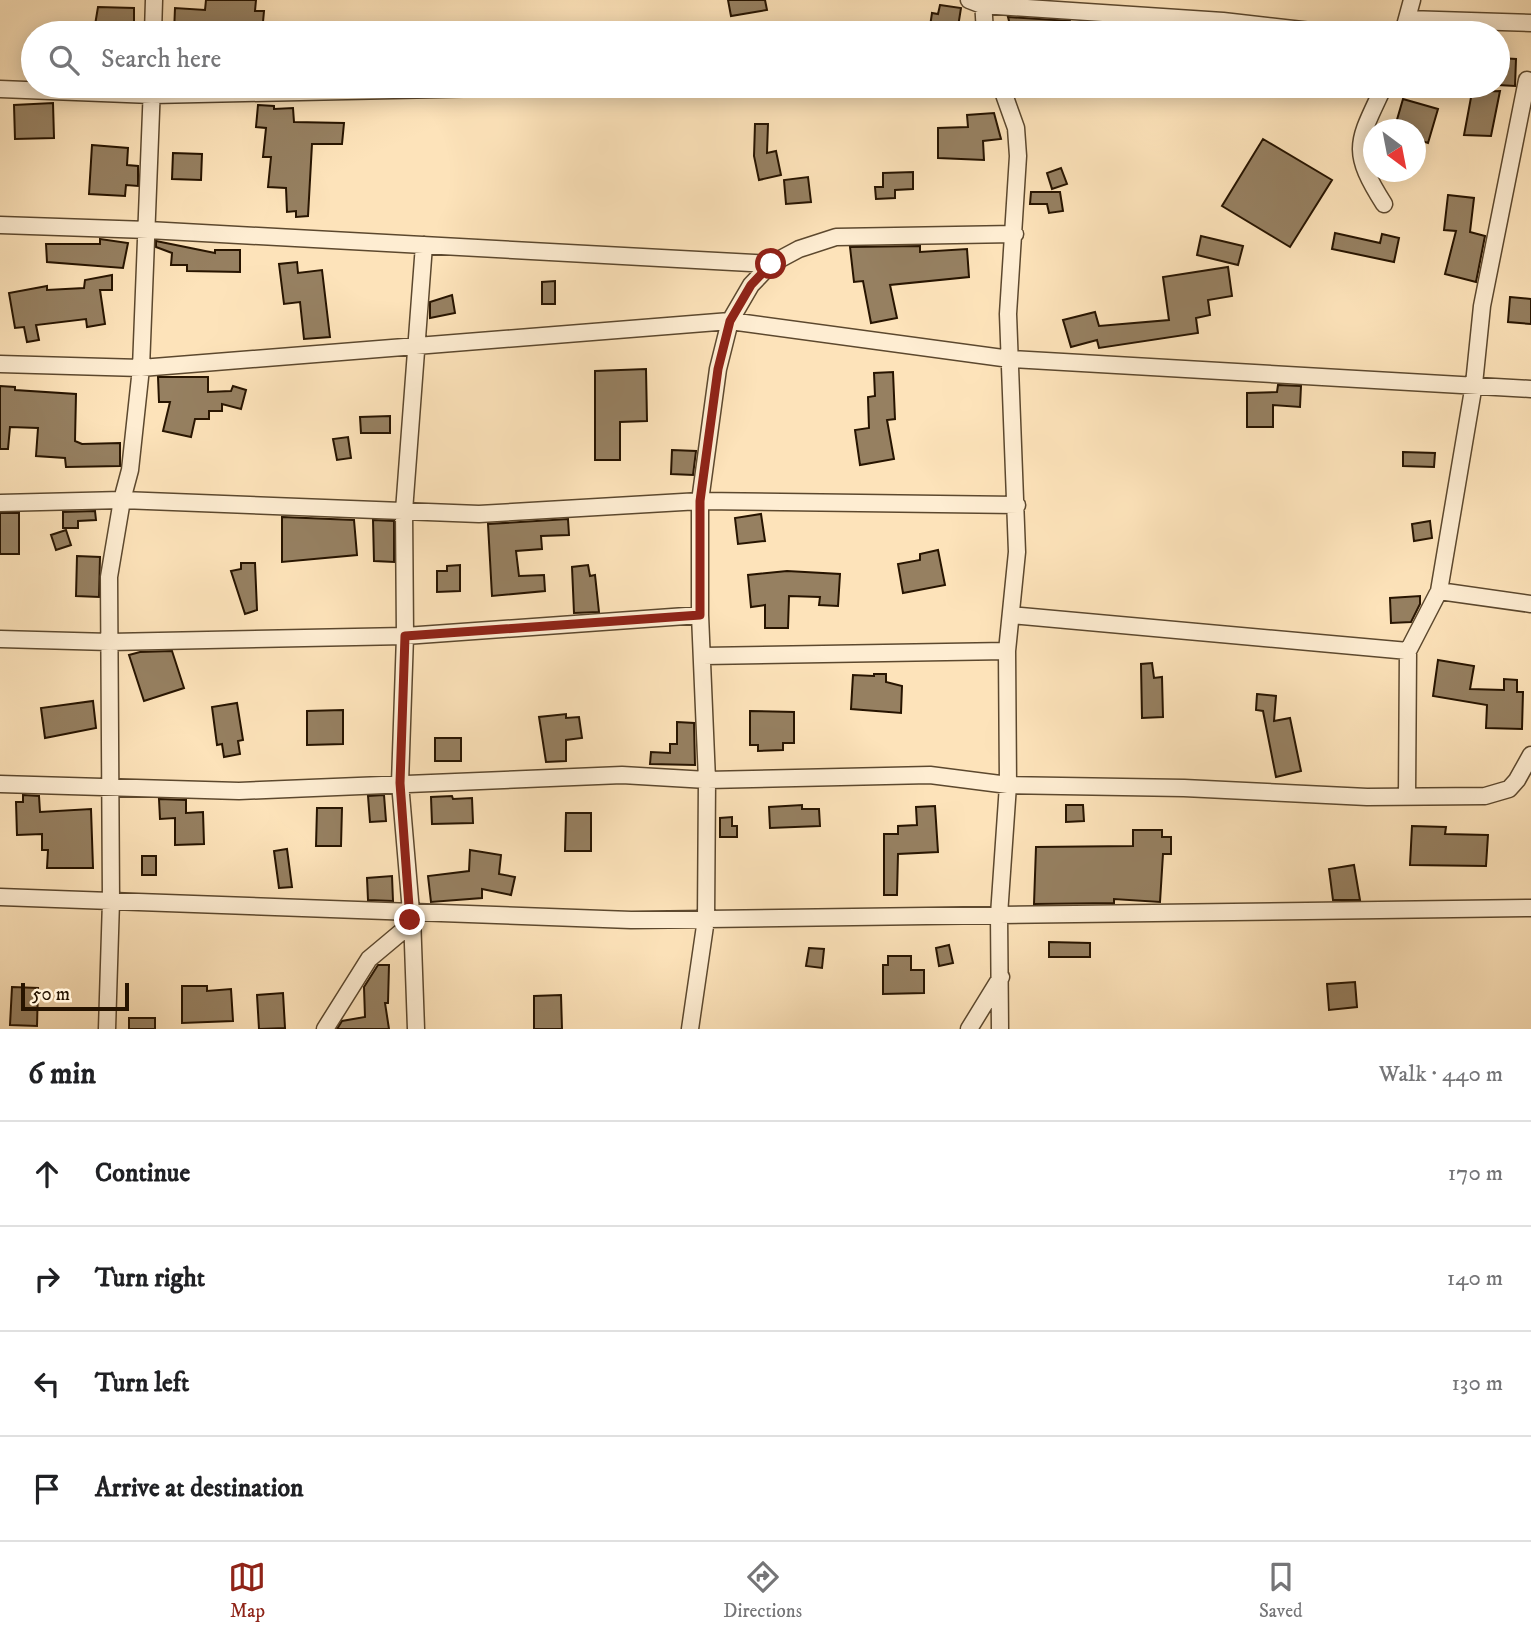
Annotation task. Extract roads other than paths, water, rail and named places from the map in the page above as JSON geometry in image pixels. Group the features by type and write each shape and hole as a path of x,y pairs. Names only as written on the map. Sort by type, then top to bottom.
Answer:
{"street":[{"path":"153,21 154,0"},
{"path":"1406,21 1412,0"},
{"path":"982,21 978,2 1223,21"},
{"path":"1510,24 1531,23"},
{"path":"1407,797 1408,651 1439,591 1474,384 1482,306 1527,80"},
{"path":"0,89 21,89"},
{"path":"107,1029 112,785 109,578 122,500 130,470 141,368 152,98"},
{"path":"1000,1029 1002,975 999,915 1008,785 1007,651 1017,552 1008,314 1018,156 1016,128 1005,98"},
{"path":"1378,98 1367,123 1359,156 1364,173 1384,204"},
{"path":"1514,147 1531,147"},
{"path":"0,225 148,230 771,264"},
{"path":"690,1029 706,919 708,780 700,615 700,501 718,369 730,321 751,285 771,264 799,249 836,237 1015,234"},
{"path":"416,1029 411,912 400,783 405,636 404,511 424,245"},
{"path":"0,364 141,368 730,321 1010,359 1531,389"},
{"path":"0,503 122,500 479,514 700,501 1017,505"},
{"path":"1439,591 1531,604"},
{"path":"0,639 110,642 405,636 700,615"},
{"path":"1011,615 1408,651"},
{"path":"703,656 1007,651"},
{"path":"0,783 239,790 622,775 708,780 930,775 1008,785 1407,797 1499,795 1524,782 1531,755"},
{"path":"0,897 631,920 1531,908"},
{"path":"325,1029 369,959 406,928 411,912"},
{"path":"969,1029 1002,975"}]}
